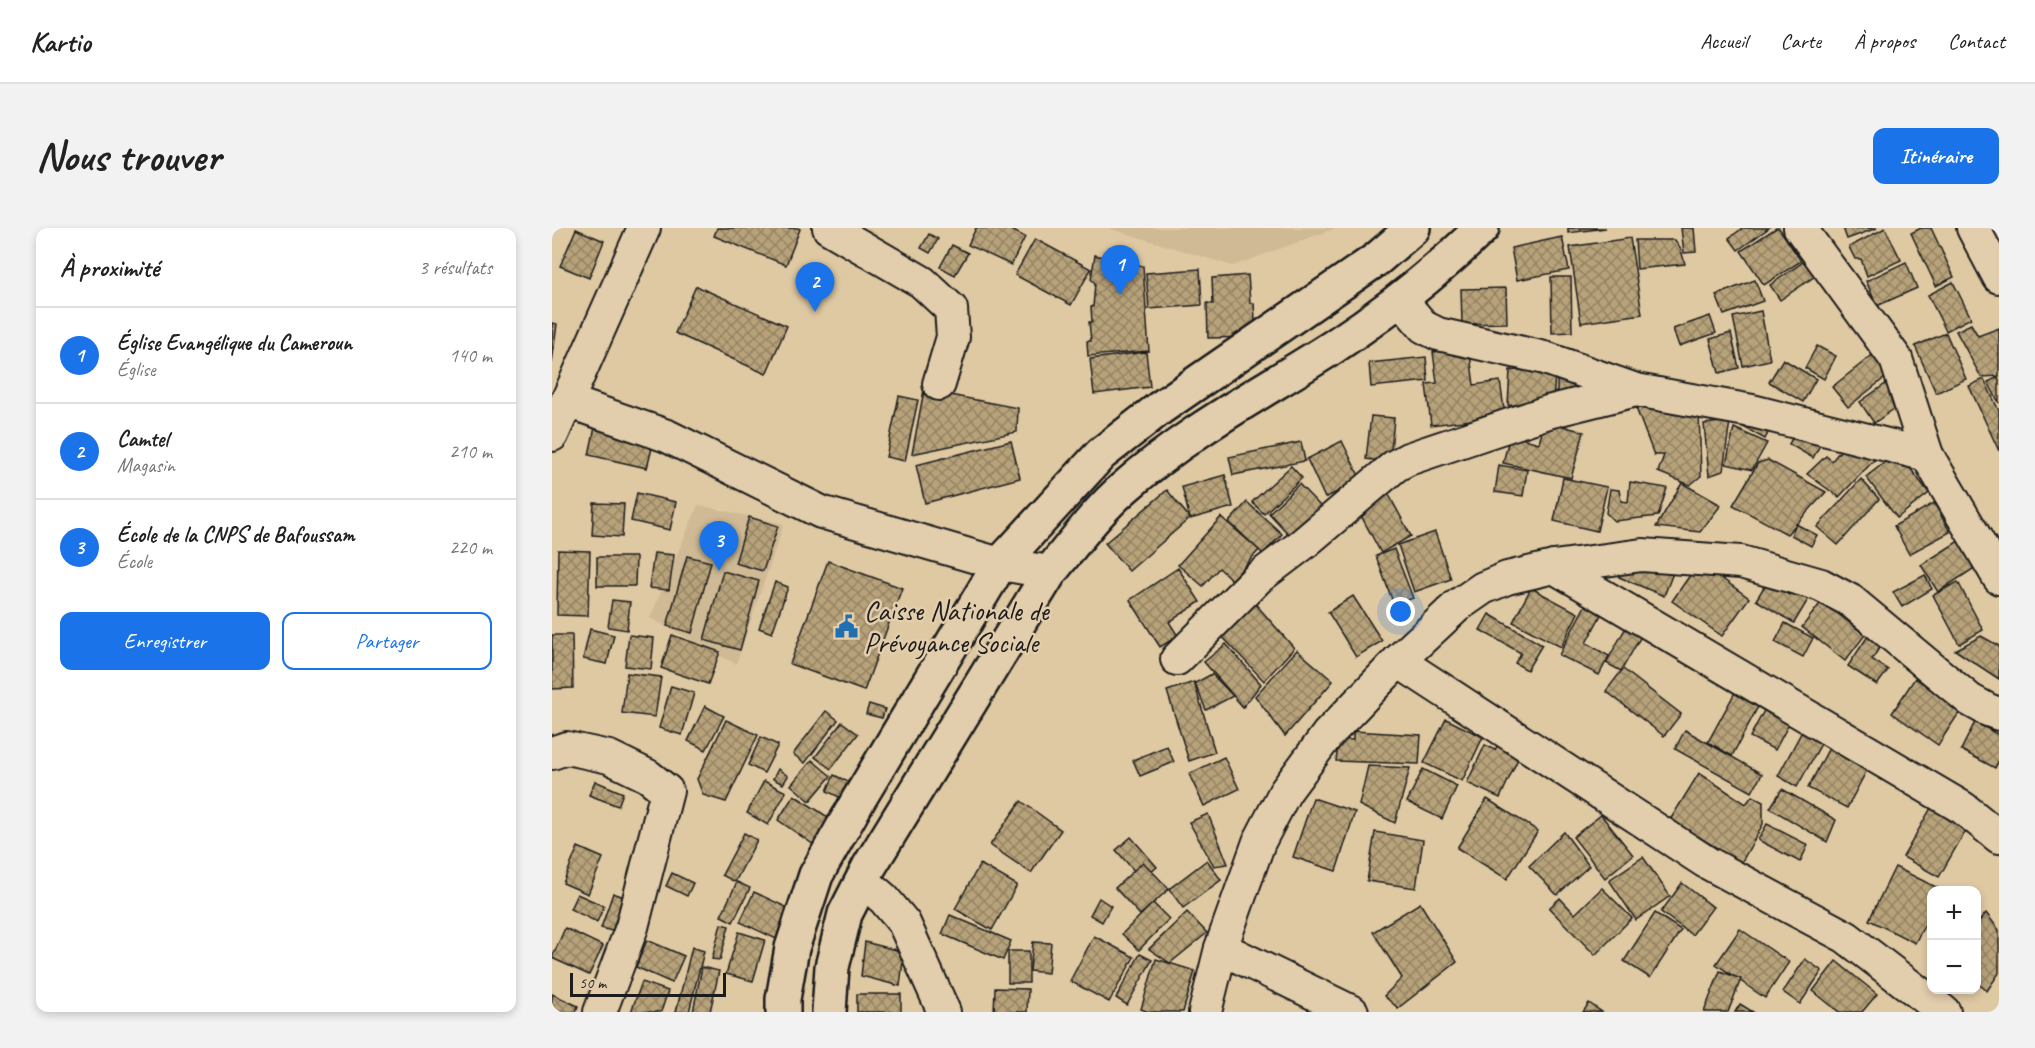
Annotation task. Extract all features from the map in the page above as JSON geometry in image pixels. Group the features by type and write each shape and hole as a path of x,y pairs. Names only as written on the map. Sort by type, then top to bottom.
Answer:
{"main road":[{"path":"783,1012 783,999 792,948 816,875 1000,564 1101,454 1160,408 1377,259 1413,228"},
{"path":"829,1012 832,967 845,914 863,880 1050,572 1084,529 1124,488 1173,448 1334,346 1401,300 1450,259 1482,228"}],"street":[{"path":"552,435 644,228"},
{"path":"829,228 922,282 951,309 953,337 939,384"},
{"path":"1800,228 1896,359 1927,455 1999,578"},
{"path":"1973,228 1999,277"},
{"path":"1401,300 1424,327 1438,334 1545,358 1636,390 1752,411 1927,455"},
{"path":"1177,659 1258,578 1303,544 1395,466 1408,459 1548,412 1636,390"},
{"path":"567,401 667,436 821,512 1000,564 1050,572"},
{"path":"1205,1012 1221,948 1259,842 1285,792 1328,734 1398,661 1457,606 1482,588 1507,578 1554,567 1642,555 1741,562 1821,585 1851,601 1970,700 1988,711 1999,714"},
{"path":"1554,567 1964,808 1999,837"},
{"path":"1398,661 1706,862 1846,937 1944,1012"},
{"path":"552,753 567,748 609,757 648,776 667,791 632,927 600,1012"},
{"path":"863,880 884,899 904,923 944,1012"},
{"path":"1221,948 1352,1012"}],"shaded area":[{"path":"1108,228 1336,228 1233,266"},
{"path":"698,505 784,524 736,664 650,618"}],"building":[{"path":"717,228 800,229 786,265 714,236"},
{"path":"976,228 1008,228 1025,237 1011,265 968,245"},
{"path":"1568,228 1606,228 1568,233"},
{"path":"1681,228 1694,228 1696,252 1684,253"},
{"path":"1743,228 1769,228 1738,250 1729,238"},
{"path":"1779,228 1801,261 1764,285 1741,251"},
{"path":"1843,228 1877,228 1847,239"},
{"path":"1885,228 1901,260 1867,276 1861,259 1855,259 1849,247"},
{"path":"1921,228 1931,228 1954,277 1936,286 1911,233"},
{"path":"576,229 604,241 589,278 560,266"},
{"path":"929,234 938,239 930,253 921,248"},
{"path":"1562,237 1569,270 1517,280 1511,248"},
{"path":"1630,238 1642,314 1581,323 1570,247"},
{"path":"1035,239 1091,269 1071,305 1015,275"},
{"path":"1635,240 1675,240 1685,264 1637,269"},
{"path":"952,245 968,253 955,275 940,267"},
{"path":"1095,255 1143,266 1149,351 1088,356 1087,341 1091,341 1089,322 1092,322 1091,307 1093,307 1095,283 1091,279"},
{"path":"1813,255 1824,270 1780,300 1770,285"},
{"path":"1906,262 1917,288 1877,306 1866,281"},
{"path":"1200,269 1202,305 1149,309 1146,273"},
{"path":"1248,275 1250,303 1254,303 1256,337 1208,338 1207,303 1213,304 1212,278"},
{"path":"1551,277 1571,277 1572,332 1552,333"},
{"path":"1755,280 1763,301 1724,315 1716,295"},
{"path":"1953,282 1971,318 1946,331 1928,295"},
{"path":"696,286 787,326 766,374 675,333"},
{"path":"1506,288 1507,323 1462,324 1461,289"},
{"path":"1761,311 1770,360 1743,366 1733,317"},
{"path":"1710,316 1716,333 1679,346 1673,329"},
{"path":"552,323 557,324 552,363"},
{"path":"1971,324 1978,336 1999,328 1999,376 1981,377 1956,331"},
{"path":"1731,333 1739,368 1719,373 1710,339"},
{"path":"1946,333 1966,379 1936,393 1915,346"},
{"path":"1817,346 1836,356 1824,379 1805,368"},
{"path":"1469,347 1474,385 1500,381 1505,416 1431,425 1426,384 1437,383 1433,352"},
{"path":"1880,349 1896,369 1848,407 1832,387"},
{"path":"1146,352 1150,387 1094,394 1090,359"},
{"path":"1426,357 1428,381 1371,387 1369,363"},
{"path":"1783,359 1816,379 1803,402 1769,382"},
{"path":"1510,370 1555,372 1553,407 1508,405"},
{"path":"1588,374 1589,398 1557,399 1557,375"},
{"path":"1998,377 1999,380 1999,403 1988,382"},
{"path":"1894,378 1908,399 1874,423 1860,402"},
{"path":"1984,379 1999,411 1999,451 1969,386"},
{"path":"924,390 1018,408 1017,432 912,454"},
{"path":"899,396 918,400 905,461 886,457"},
{"path":"1636,408 1699,411 1701,476 1690,485 1658,472 1664,455 1654,455"},
{"path":"1371,416 1394,418 1390,462 1366,459"},
{"path":"597,418 656,432 647,468 589,455"},
{"path":"1545,421 1584,432 1571,478 1503,463 1510,435 1539,443"},
{"path":"1730,421 1723,471 1709,476 1704,424"},
{"path":"1738,424 1772,425 1765,439"},
{"path":"1734,428 1767,443 1752,470 1726,464"},
{"path":"1796,431 1820,445 1813,458 1789,444"},
{"path":"1850,438 1877,457 1839,497 1807,474 1826,456 1832,461"},
{"path":"1011,441 1020,478 925,503 916,465"},
{"path":"1342,441 1361,480 1325,498 1307,459"},
{"path":"1301,442 1305,461 1233,475 1229,457"},
{"path":"1898,452 1929,493 1897,518 1866,477"},
{"path":"1768,460 1826,492 1787,534 1733,505 1758,463"},
{"path":"1499,465 1527,470 1523,496 1495,492"},
{"path":"1291,466 1302,478 1264,514 1252,502"},
{"path":"1225,475 1233,507 1190,519 1182,487"},
{"path":"1563,478 1607,487 1597,531 1554,521"},
{"path":"1861,479 1879,499 1838,545 1817,527"},
{"path":"1630,482 1667,488 1658,516 1614,521 1606,513 1610,489 1619,490 1621,501 1628,502"},
{"path":"1682,483 1721,505 1700,532 1656,527"},
{"path":"1299,484 1321,507 1291,537 1269,513"},
{"path":"1167,490 1190,518 1129,571 1105,543"},
{"path":"637,493 676,502 670,530 631,521"},
{"path":"1388,493 1411,536 1381,553 1358,510"},
{"path":"1247,502 1282,534 1263,554 1229,522"},
{"path":"594,503 624,504 622,537 592,535"},
{"path":"1934,503 1950,532 1909,554 1894,526"},
{"path":"749,517 778,526 763,571 735,563"},
{"path":"1221,517 1259,550 1232,580 1219,568 1203,586 1178,565"},
{"path":"1796,524 1817,535 1811,546 1791,535"},
{"path":"1435,532 1451,579 1414,592 1398,545"},
{"path":"1965,537 1982,563 1938,592 1921,565"},
{"path":"1394,549 1413,598 1394,605 1376,556"},
{"path":"558,550 590,551 588,616 557,615"},
{"path":"654,553 674,555 669,590 649,588"},
{"path":"687,556 711,562 692,633 667,626"},
{"path":"597,557 636,557 635,586 597,586"},
{"path":"1628,559 1678,560 1664,596 1619,577"},
{"name":"Caisse Nationale de Prévoyance Sociale","path":"828,561 902,588 864,691 790,664"},
{"path":"1699,562 1749,598 1722,636 1672,601"},
{"path":"1178,568 1200,602 1169,622 1178,636 1160,647 1130,600"},
{"path":"723,571 759,581 740,650 704,640"},
{"path":"1925,575 1932,589 1902,607 1893,592"},
{"path":"775,582 788,587 772,633 759,628"},
{"path":"1767,582 1789,595 1796,583 1812,593 1794,623 1756,600"},
{"path":"1958,582 1983,630 1959,644 1933,595"},
{"path":"1531,588 1578,613 1561,647 1513,622"},
{"path":"1353,596 1382,641 1356,657 1328,612"},
{"path":"612,600 630,602 627,630 608,627"},
{"path":"1253,601 1294,648 1264,681 1219,633"},
{"path":"1822,601 1865,635 1845,661 1802,627"},
{"path":"1587,602 1603,611 1586,643 1609,656 1599,675 1559,655"},
{"path":"1489,614 1542,645 1527,670 1515,663 1521,653 1480,630"},
{"path":"1629,622 1644,631 1621,671 1606,663"},
{"path":"1785,623 1813,638 1803,657 1775,642"},
{"path":"1874,627 1887,636 1872,659 1888,670 1877,685 1848,666"},
{"path":"590,629 614,635 607,664 583,659"},
{"path":"552,635 572,635 573,688 552,689"},
{"path":"629,635 654,638 651,669 625,666"},
{"path":"672,635 720,652 708,684 661,668"},
{"path":"1981,636 1999,646 1999,679 1955,650"},
{"path":"1226,644 1261,684 1243,707 1204,662"},
{"path":"1297,650 1333,681 1285,736 1255,696"},
{"path":"1623,669 1681,714 1664,736 1606,691"},
{"path":"627,673 661,677 655,717 622,713"},
{"path":"1212,674 1233,696 1206,710 1195,683"},
{"path":"1915,678 1961,710 1938,745 1892,713"},
{"path":"1194,682 1215,752 1189,761 1167,691"},
{"path":"1739,685 1763,697 1732,756 1708,742"},
{"path":"671,686 694,693 682,735 659,728"},
{"path":"869,704 885,709 882,718 866,714"},
{"path":"1767,705 1792,718 1775,750 1750,737"},
{"path":"705,706 724,716 706,750 688,741"},
{"path":"826,711 838,720 805,763 793,754"},
{"path":"1446,719 1483,737 1462,781 1424,763"},
{"path":"726,720 758,735 726,802 703,795 697,779"},
{"path":"842,722 858,734 831,769 815,757"},
{"path":"1807,722 1827,733 1797,787 1778,776"},
{"path":"1975,722 1999,735 1999,760 1995,768 1961,750"},
{"path":"1685,730 1762,774 1752,792 1675,749"},
{"path":"1353,731 1421,735 1419,764 1336,761 1339,739 1353,740"},
{"path":"761,737 778,745 764,773 748,765"},
{"path":"1500,740 1522,750 1500,798 1467,783 1485,745 1495,750"},
{"path":"1831,744 1870,764 1847,808 1808,788"},
{"path":"1167,746 1174,762 1140,776 1133,760"},
{"path":"1224,757 1239,789 1204,806 1189,774"},
{"path":"812,760 831,776 810,801 791,785"},
{"path":"1368,766 1410,768 1395,823 1359,805"},
{"path":"778,769 788,776 783,784 773,779"},
{"path":"1423,769 1457,786 1442,819 1407,802"},
{"path":"1699,773 1746,804 1752,796 1763,802 1763,824 1736,872 1713,861 1719,849 1670,820"},
{"path":"834,775 853,784 845,800 827,791"},
{"path":"595,781 623,793 618,806 589,795"},
{"path":"764,781 786,792 768,825 747,813"},
{"path":"1782,789 1836,820 1827,842 1770,808"},
{"path":"794,795 834,821 817,847 778,820"},
{"path":"1313,798 1355,812 1336,871 1293,857"},
{"path":"1487,799 1538,831 1507,879 1457,848"},
{"path":"1021,801 1061,830 1031,873 990,845"},
{"path":"1935,801 1971,821 1939,877 1903,857"},
{"path":"1208,814 1228,864 1214,866 1189,822"},
{"path":"1601,815 1633,855 1605,878 1573,837"},
{"path":"1767,824 1808,845 1800,862 1758,840"},
{"path":"1375,832 1423,840 1416,888 1367,881"},
{"path":"1564,832 1589,866 1557,895 1529,866"},
{"path":"744,833 757,840 735,882 722,875"},
{"path":"1131,837 1157,867 1142,880 1116,850"},
{"path":"578,847 603,858 588,894 563,883"},
{"path":"1643,857 1670,896 1636,920 1609,880"},
{"path":"1207,860 1221,880 1183,908 1169,889"},
{"path":"1143,862 1169,889 1140,915 1115,888"},
{"path":"980,864 1017,885 992,930 955,909"},
{"path":"1895,867 1934,886 1927,886 1927,920 1915,943 1869,920"},
{"path":"672,873 693,883 687,896 666,886"},
{"path":"737,882 750,888 733,922 721,916"},
{"path":"1682,883 1713,907 1692,935 1661,912"},
{"path":"1602,888 1632,918 1595,955 1549,908 1560,898 1575,914"},
{"path":"754,892 799,913 785,943 740,922"},
{"path":"613,893 624,897 612,931 601,928"},
{"path":"577,894 604,906 597,922 570,909"},
{"path":"1099,898 1111,906 1102,922 1090,915"},
{"path":"1153,903 1169,919 1139,950 1122,934"},
{"path":"1420,903 1457,962 1398,1008 1384,996 1402,978 1373,932"},
{"path":"1187,912 1207,933 1170,963 1149,949"},
{"path":"1655,913 1681,930 1650,978 1624,961"},
{"path":"1986,913 1999,930 1999,973 1987,991 1981,986 1981,919"},
{"path":"950,915 1011,941 1003,960 942,934"},
{"path":"721,924 729,926 720,960 712,959"},
{"path":"565,928 603,946 589,975 552,958"},
{"path":"1740,929 1789,962 1765,998 1716,964"},
{"path":"739,932 765,940 753,981 726,974"},
{"path":"1094,936 1134,957 1109,1002 1070,981"},
{"path":"647,940 684,956 672,983 636,967"},
{"path":"865,942 904,952 900,986 861,976"},
{"path":"1033,942 1051,943 1048,973 1030,971"},
{"path":"692,947 704,951 689,1012 676,1012"},
{"path":"1008,951 1029,951 1029,983 1008,983"},
{"path":"1140,954 1152,960 1127,1005 1116,998"},
{"path":"1156,959 1195,971 1183,1012 1149,1012 1141,1009"},
{"path":"1805,959 1822,971 1800,1004 1783,992"},
{"path":"1836,961 1877,994 1862,1012 1839,1012 1813,991"},
{"path":"702,967 719,971 710,1012 693,1012"},
{"path":"1720,971 1741,979 1728,1012 1704,1012"},
{"path":"642,982 668,991 661,1012 631,1012"},
{"path":"995,988 1028,989 1027,1012 994,1012"},
{"path":"552,994 578,1006 576,1012 552,1012"},
{"path":"857,994 901,994 901,1012 857,1012"},
{"path":"1589,1003 1602,1012 1583,1012"},
{"path":"1740,1004 1753,1012 1735,1012"}],"place":[{"name":"Église Evangélique du Cameroun","path":"1120,295"},
{"name":"Camtel","path":"815,312"},
{"name":"École de la CNPS de Bafoussam","path":"719,571"},
{"name":"Caisse Nationale de Prévoyance Sociale","path":"846,626"}]}
